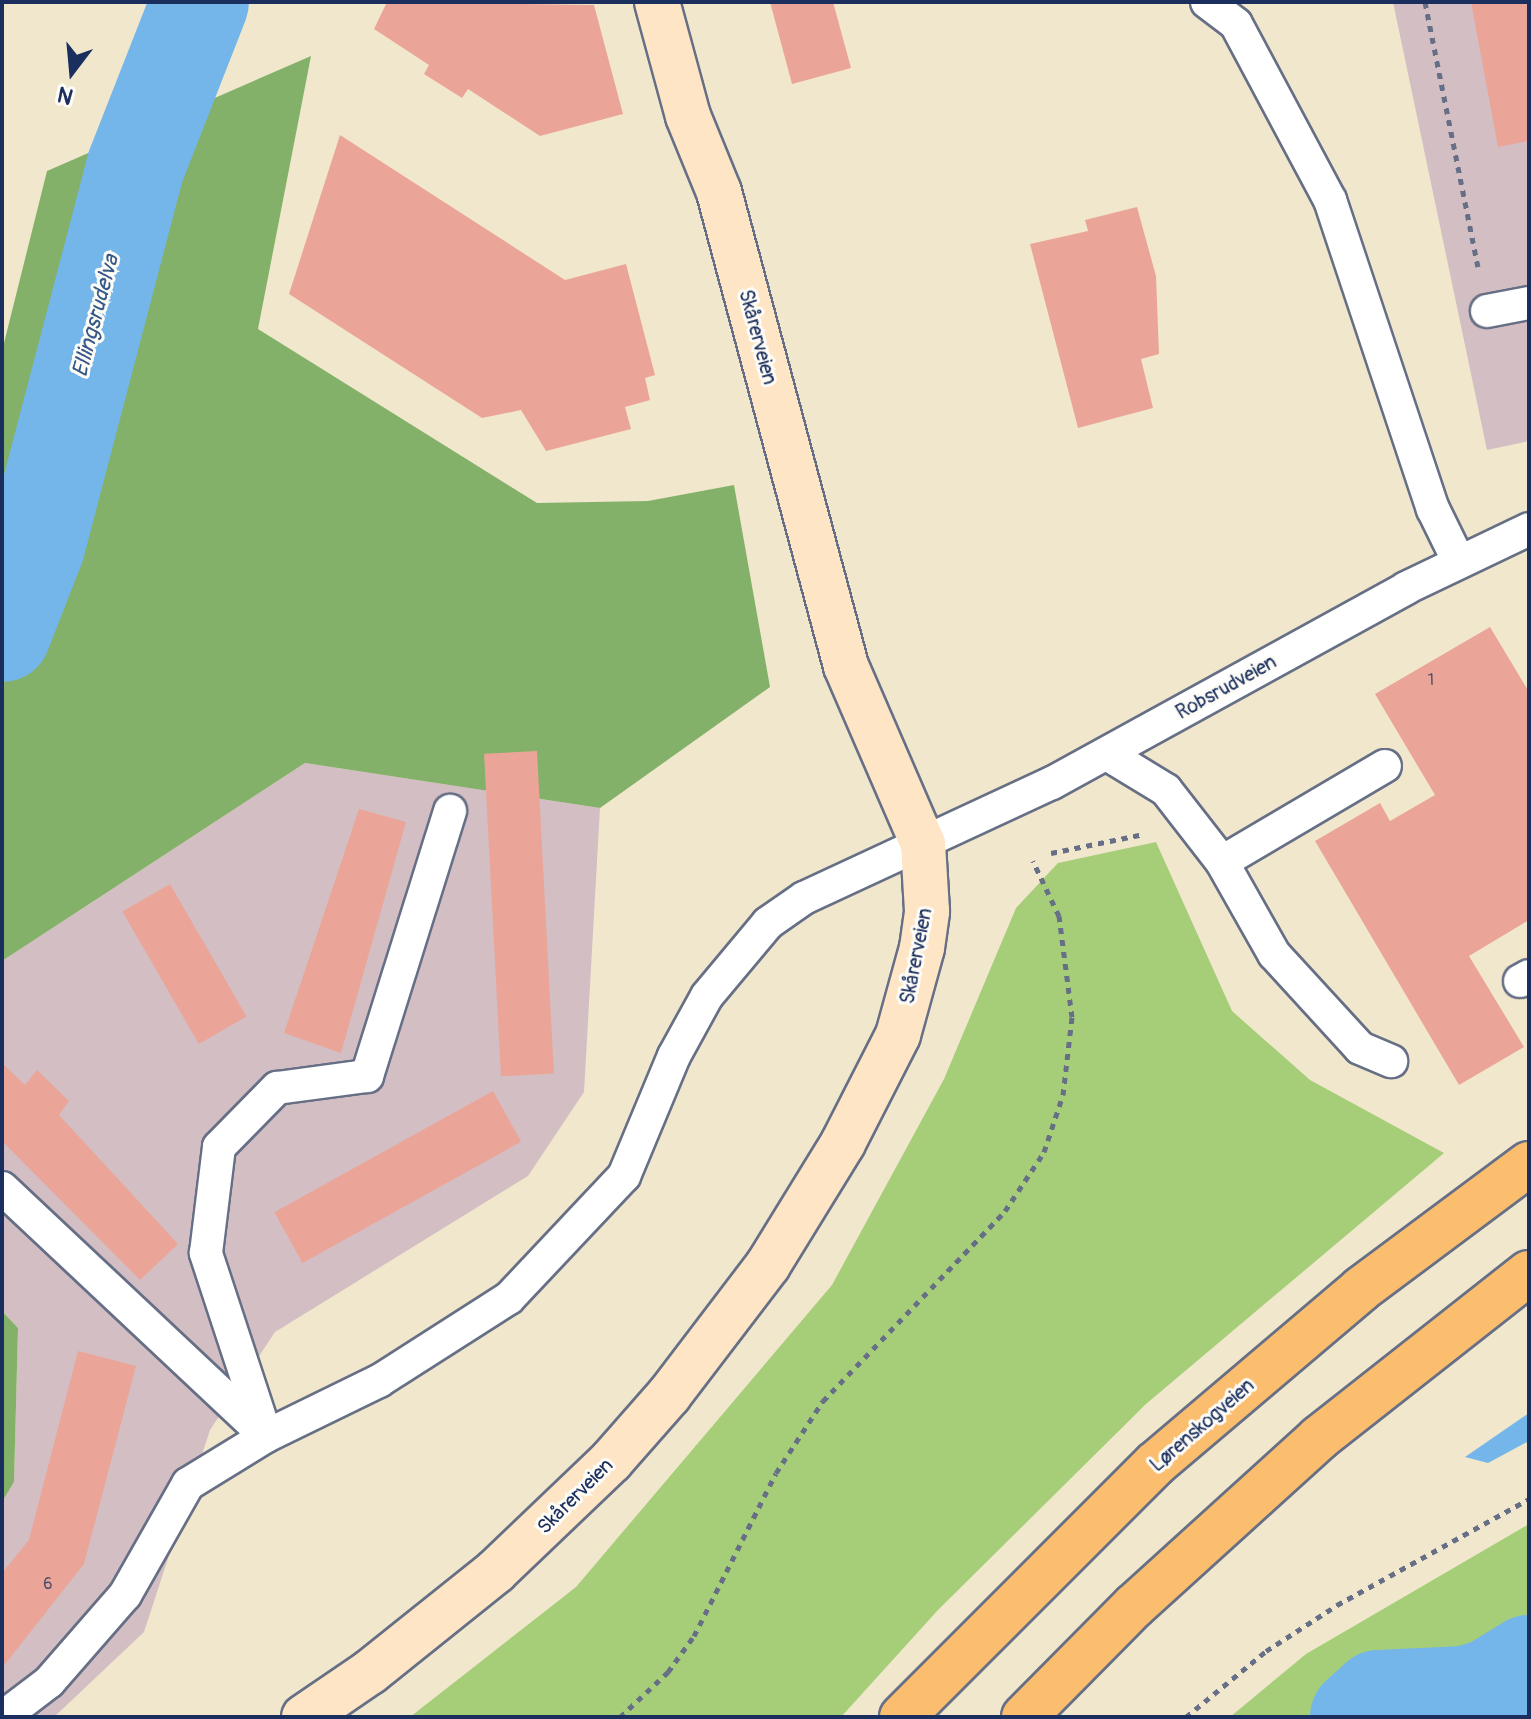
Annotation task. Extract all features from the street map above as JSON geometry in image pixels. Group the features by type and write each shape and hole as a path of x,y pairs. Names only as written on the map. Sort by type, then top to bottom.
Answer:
{"highway":[{"name":"Lørenskogveien","path":"902,1717 1155,1464 1361,1289 1529,1164"},
{"path":"1024,1717 1134,1606 1319,1438 1529,1273"}],"street":[{"name":"Skårerveien","path":"304,1717 431,1625 547,1524 669,1395 768,1265 836,1157 898,1035 925,923 923,844 846,666 719,192 688,116 657,2"}],"lane":[{"path":"1207,2 1236,24 1330,200 1433,509 1459,562"},
{"path":"1487,311 1529,303"},
{"name":"Robsrudveien","path":"3,1717 49,1682 125,1595 188,1484 266,1436 379,1381 509,1298 624,1176 674,1056 734,958 768,923 804,898 1107,754 1459,562 1529,529"},
{"path":"1107,754 1166,790 1222,862 1274,954 1360,1048 1391,1061"},
{"path":"1222,862 1385,766"},
{"path":"266,1436 206,1253 219,1147 277,1088 367,1076 450,811"},
{"path":"2,1188 266,1436"}],"path":[{"path":"1425,2 1487,311"},
{"path":"1051,853 1192,822"},
{"path":"620,1717 668,1672 694,1636 776,1473 823,1401 1005,1211 1044,1152 1063,1095 1072,1017 1059,916 1033,861"},
{"path":"1186,1717 1266,1651 1337,1605 1529,1499"}],"shaded area":[{"path":"1393,2 1529,2 1529,441 1487,450"},
{"path":"305,763 600,808 584,1092 528,1176 275,1332 210,1430 144,1632 54,1717 2,1717 2,1502 14,1482 18,1328 2,1311 2,961"}],"green space":[{"path":"311,56 258,329 537,503 648,501 734,485 770,687 600,808 305,763 2,961 2,351 47,171"},
{"path":"1156,842 1232,1011 1310,1080 1444,1153 1146,1404 938,1610 841,1717 410,1717 576,1587 832,1285 944,1079 1016,908 1058,863"},
{"path":"2,1311 18,1328 14,1482 2,1502"},
{"path":"1529,1524 1529,1717 1230,1717 1306,1654"}],"water":[{"path":"1529,1413 1529,1441 1488,1463 1465,1457"}],"building":[{"path":"387,2 594,5 623,114 540,136 468,89 462,98 424,74 429,65 374,29"},
{"path":"770,2 833,2 851,68 792,84"},
{"path":"1471,2 1529,2 1529,141 1498,147"},
{"path":"340,135 565,280 626,264 655,375 645,378 650,400 625,407 631,429 546,451 521,410 482,418 289,294"},
{"path":"1137,207 1156,276 1159,354 1141,359 1153,408 1078,428 1030,244 1088,231 1085,220"},
{"path":"1490,627 1529,692 1529,920 1469,956 1524,1047 1459,1085 1315,841 1380,803 1390,821 1435,795 1375,694"},
{"path":"537,751 554,1074 501,1076 484,754"},
{"path":"359,809 406,822 341,1053 284,1033"},
{"path":"170,884 246,1017 199,1044 122,912"},
{"path":"2,1063 25,1085 37,1070 69,1101 59,1115 178,1244 140,1280 2,1141"},
{"path":"493,1091 521,1142 302,1263 274,1212"},
{"path":"78,1351 136,1366 84,1564 2,1668 2,1573 29,1540"}],"waterway":[{"name":"Ellingsrudelva","path":"2,633 36,546 135,168 200,2"},
{"name":"Ellingsrudelva","path":"1359,1717 1379,1699 1465,1695 1490,1688 1529,1664"}]}
